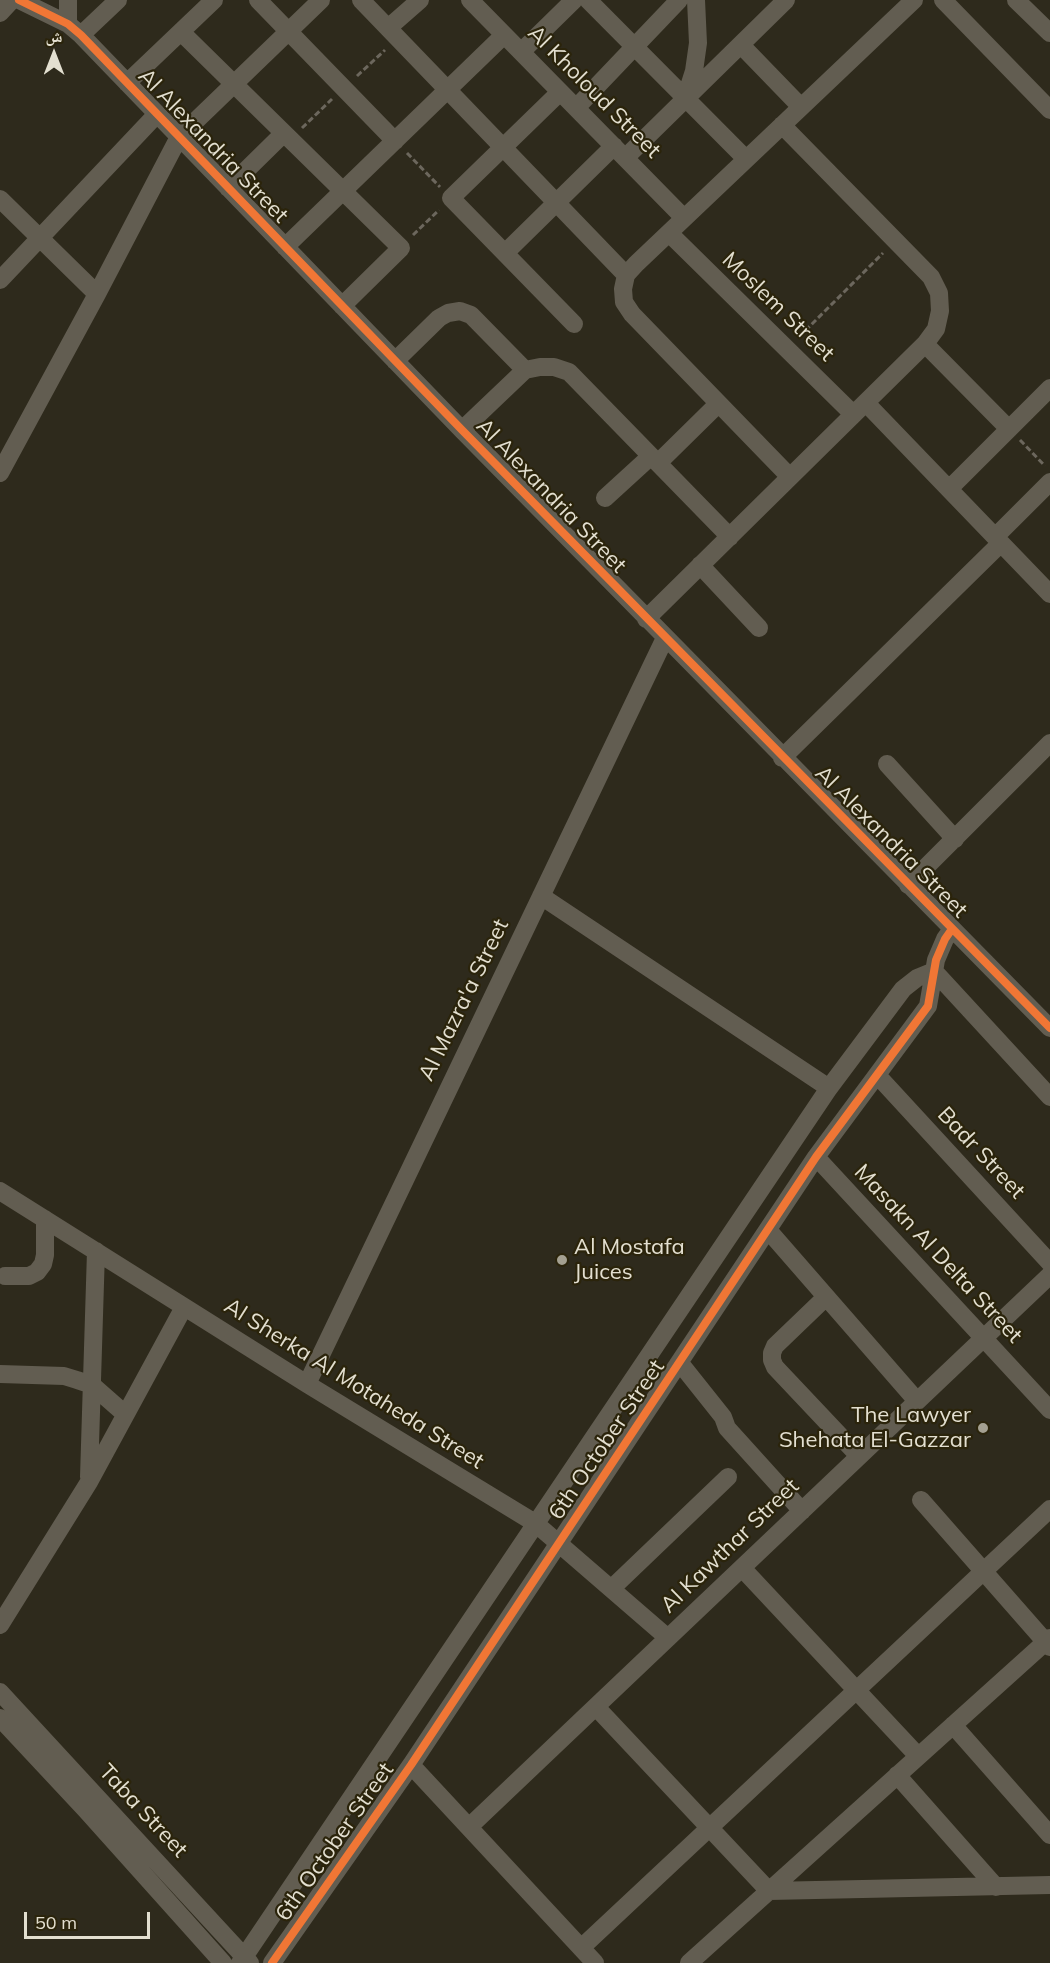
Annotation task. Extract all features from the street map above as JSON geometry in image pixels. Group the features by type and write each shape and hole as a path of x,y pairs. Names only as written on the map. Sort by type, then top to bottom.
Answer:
{"street":[{"path":"0,13 12,0"},
{"name":"Al Alexandria Street","path":"19,0 74,29 782,758 1048,1023"},
{"path":"68,0 74,29 118,0"},
{"path":"127,83 214,0"},
{"path":"258,0 395,141"},
{"path":"0,473 5,451 97,294 178,137 321,0"},
{"path":"361,0 626,275"},
{"path":"388,28 420,0"},
{"name":"Al Kholoud Street","path":"470,0 684,218"},
{"path":"521,52 574,0"},
{"path":"588,0 746,159"},
{"path":"576,108 680,0"},
{"path":"686,98 694,71 698,44 696,0"},
{"path":"505,254 557,203 686,98 786,0"},
{"path":"790,477 632,314 624,302 623,289 626,275 914,0"},
{"path":"1016,0 1050,33"},
{"path":"949,2 1050,110"},
{"path":"181,32 401,248 342,306"},
{"path":"285,247 504,35"},
{"path":"741,45 801,107"},
{"path":"560,92 451,198 574,324"},
{"path":"0,280 157,114"},
{"path":"646,619 926,344 936,329 940,311 939,293 931,277 782,125"},
{"path":"228,189 284,133"},
{"path":"0,199 97,294"},
{"name":"Moslem Street","path":"669,233 787,349 860,409 949,489 1049,590"},
{"path":"395,361 439,318 448,313 460,311 471,315 525,370"},
{"path":"926,344 1009,429"},
{"path":"462,430 525,370 554,367 569,372 730,537"},
{"path":"949,489 1050,387"},
{"path":"605,498 718,404"},
{"path":"782,758 998,540 1050,482"},
{"path":"700,565 759,628"},
{"name":"Al Mazra'a Street","path":"308,1384 665,638"},
{"path":"908,885 1050,743"},
{"path":"887,765 955,839"},
{"path":"541,896 829,1088"},
{"name":"6th October Street","path":"272,1963 411,1765 561,1543 816,1157 928,1006 940,949 952,929"},
{"path":"934,971 1050,1097"},
{"name":"6th October Street","path":"244,1961 535,1522 829,1088 903,989 917,978 934,971"},
{"name":"Badr Street","path":"877,1075 1050,1263"},
{"name":"Masakn Al Delta Street","path":"816,1157 1050,1410"},
{"name":"Al Sherka Al Motaheda Street","path":"0,1191 308,1384 535,1522 668,1638"},
{"path":"5,1276 29,1276 37,1272 43,1264 45,1219"},
{"path":"768,1230 917,1401"},
{"path":"89,1482 96,1251"},
{"name":"Al Kawthar Street","path":"469,1827 1050,1275"},
{"path":"826,1297 775,1346 772,1360 775,1367 859,1456"},
{"path":"0,1625 89,1482 184,1307"},
{"path":"680,1363 723,1417 727,1428 802,1511"},
{"path":"0,1374 64,1376 92,1385 125,1414"},
{"path":"612,1588 728,1477"},
{"path":"689,1963 897,1774 1048,1642 921,1500"},
{"path":"581,1948 1050,1509"},
{"path":"741,1568 918,1756"},
{"name":"Taba Street","path":"0,1692 244,1961"},
{"path":"596,1707 769,1891 1050,1886"},
{"name":"Taba Street","path":"0,1718 223,1963"},
{"path":"953,1725 1050,1835"},
{"path":"411,1765 595,1963"},
{"path":"897,1774 996,1887"}],"path":[{"path":"395,141 451,198 401,248"},
{"path":"787,349 895,240"},
{"path":"1009,429 1050,471"}],"cycle path":[{"path":"19,0 68,24 81,35 462,430 1050,1028"},
{"path":"272,1963 411,1765 816,1157 928,1006 936,960 952,929"}],"place":[{"name":"Al Mostafa Juices","path":"562,1260"},
{"name":"The Lawyer Shehata El-Gazzar","path":"983,1428"}]}
